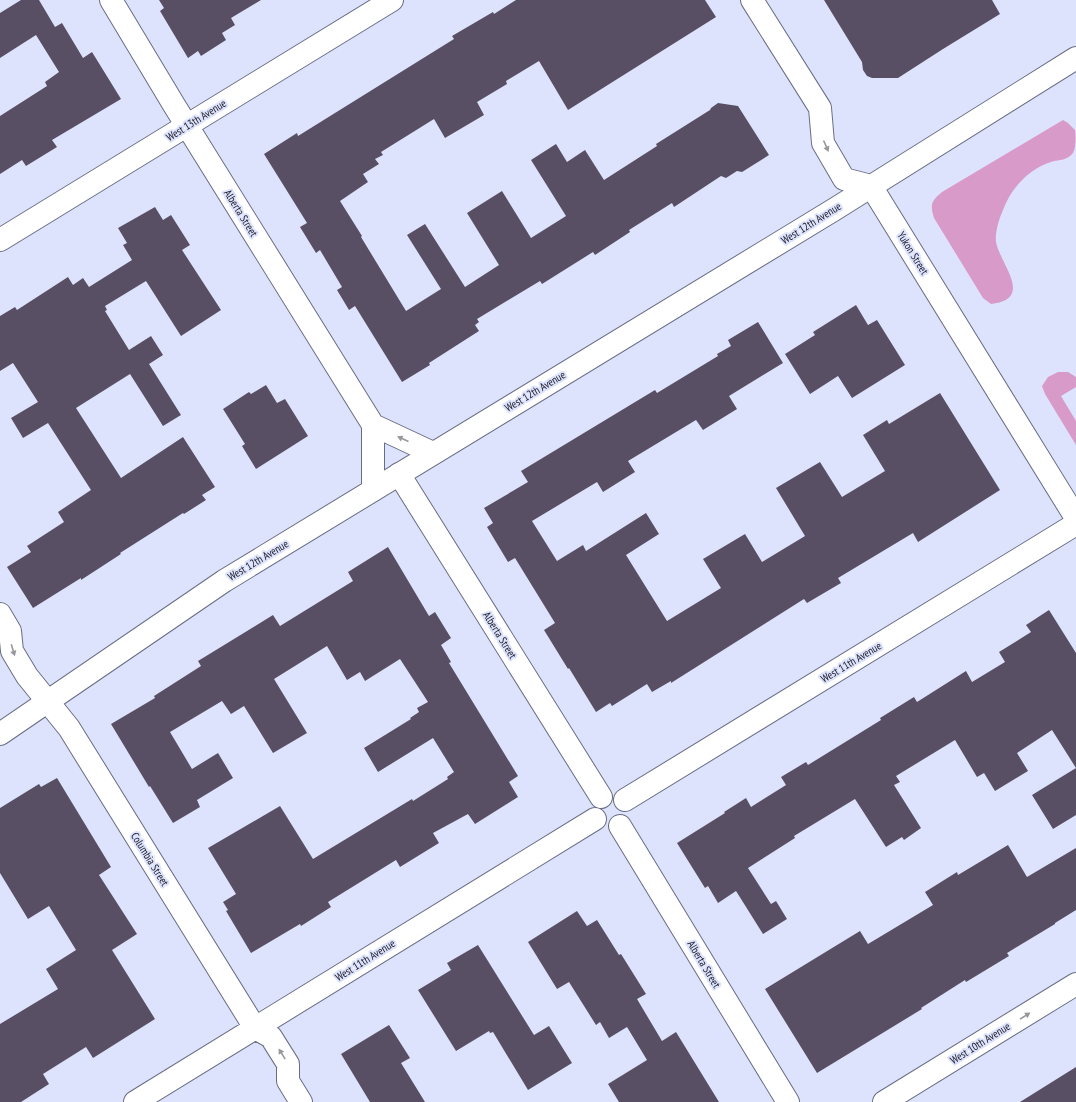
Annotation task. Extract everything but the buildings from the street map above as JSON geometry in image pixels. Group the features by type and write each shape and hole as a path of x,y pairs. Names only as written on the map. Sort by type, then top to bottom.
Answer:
{"street":[{"name":"Alberta Street","path":"111,0 187,126 373,425"},
{"name":"West 13th Avenue","path":"0,240 392,0"},
{"path":"752,0 820,108 823,143 844,179 871,186"},
{"name":"West 12th Avenue","path":"0,734 224,581 871,186 1076,58"},
{"name":"Yukon Street","path":"871,186 1076,518"},
{"path":"373,490 373,425 433,453"},
{"name":"Alberta Street","path":"399,474 601,796"},
{"name":"West 11th Avenue","path":"625,800 1076,524"},
{"name":"Columbia Street","path":"0,614 10,631 12,651 27,676 69,728 255,1028 271,1037 288,1064 288,1081 300,1102"},
{"path":"614,793 625,800 628,807 628,814 625,821 620,826 613,828 606,827 595,819 594,807 596,801 601,796 614,793"},
{"name":"West 11th Avenue","path":"135,1102 595,819"},
{"name":"Alberta Street","path":"620,826 788,1102"},
{"name":"West 10th Avenue","path":"884,1102 1076,984"}],"shaded area":[{"path":"1063,120 1075,130 1076,142 1071,156 1035,169 1022,180 1006,202 999,221 996,242 1012,279 1013,288 1011,295 1004,301 991,304 983,298 934,218 932,204 942,192"},
{"path":"1058,372 1068,372 1076,377 1076,387 1061,396 1076,421 1076,445 1045,394 1042,386 1048,377"}]}
